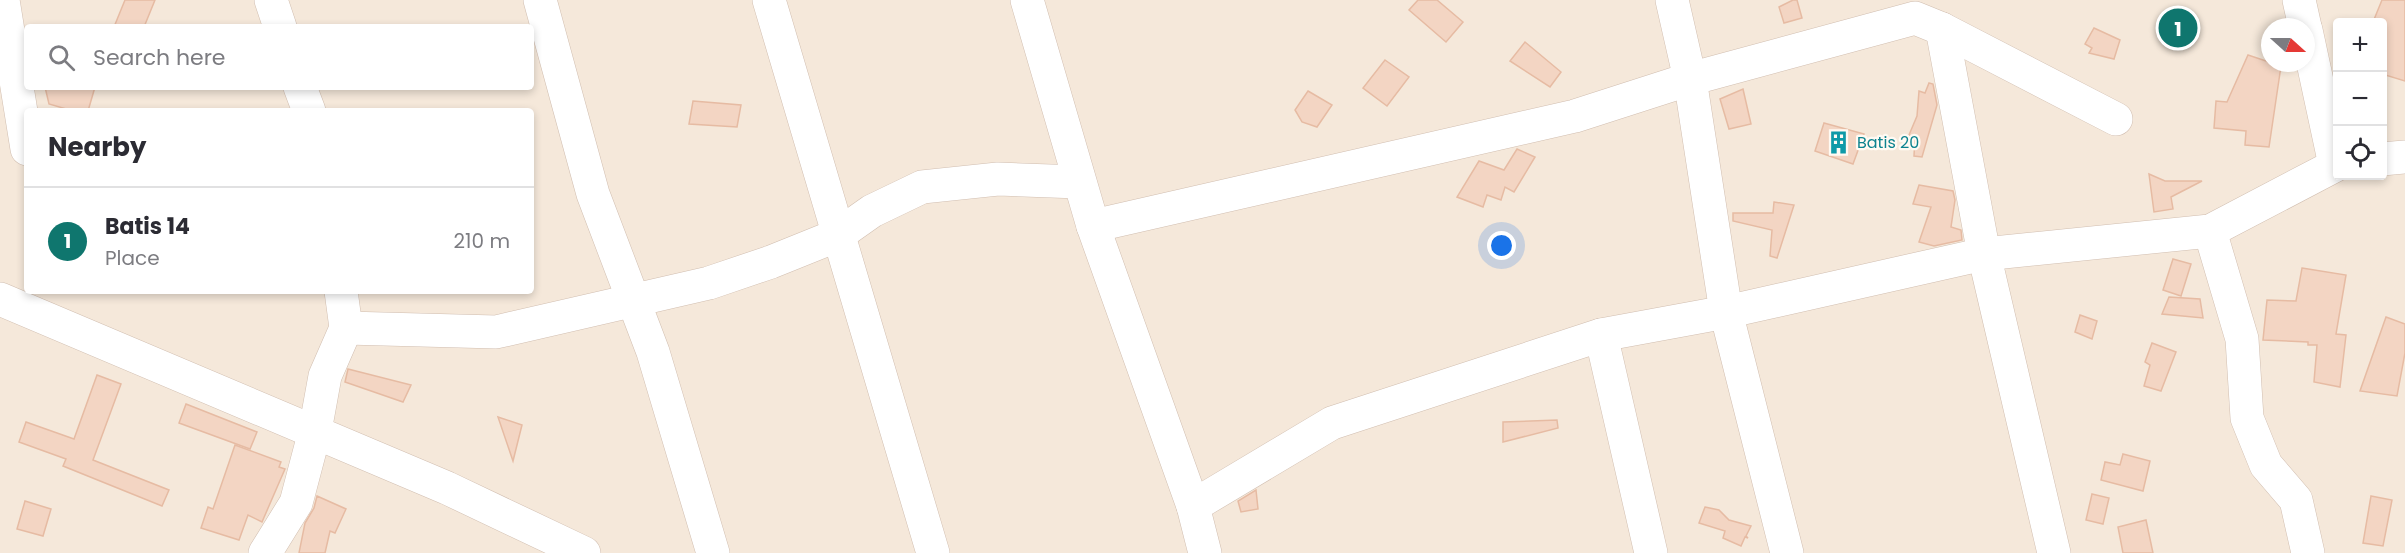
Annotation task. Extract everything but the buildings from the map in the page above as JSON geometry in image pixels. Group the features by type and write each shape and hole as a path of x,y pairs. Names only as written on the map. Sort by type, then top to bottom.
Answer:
{"street":[{"path":"3,0 24,130"},
{"path":"271,0 279,24"},
{"path":"540,0 593,194 653,352 713,553"},
{"path":"769,0 933,553"},
{"path":"1027,0 1093,226 1193,506 1205,553"},
{"path":"1672,0 1690,79 1726,312 1787,553"},
{"path":"2299,0 2303,18"},
{"path":"1093,226 1575,116 1690,79 1916,18 1942,29 2116,119"},
{"path":"1942,29 1984,254 2054,553"},
{"path":"2315,70 2333,151"},
{"path":"301,90 308,108"},
{"path":"2387,158 2405,156"},
{"path":"1193,506 1332,423 1601,335 1726,312 1984,254 2210,231 2333,167"},
{"path":"346,328 496,332 709,283 771,262 838,236 872,211 922,187 998,179 1079,182"},
{"path":"2210,231 2242,339 2247,418 2266,465 2296,500 2308,553"},
{"path":"265,553 296,503 315,431 325,376 346,328 341,294"},
{"path":"1,303 53,307 315,431 447,488 578,552"},
{"path":"1601,335 1651,553"}],"shaded area":[{"path":"0,0 2405,0 2405,553 0,553"}],"place":[{"name":"Batis 14","path":"2178,28"},
{"name":"Batis 20","path":"1839,142"}]}
